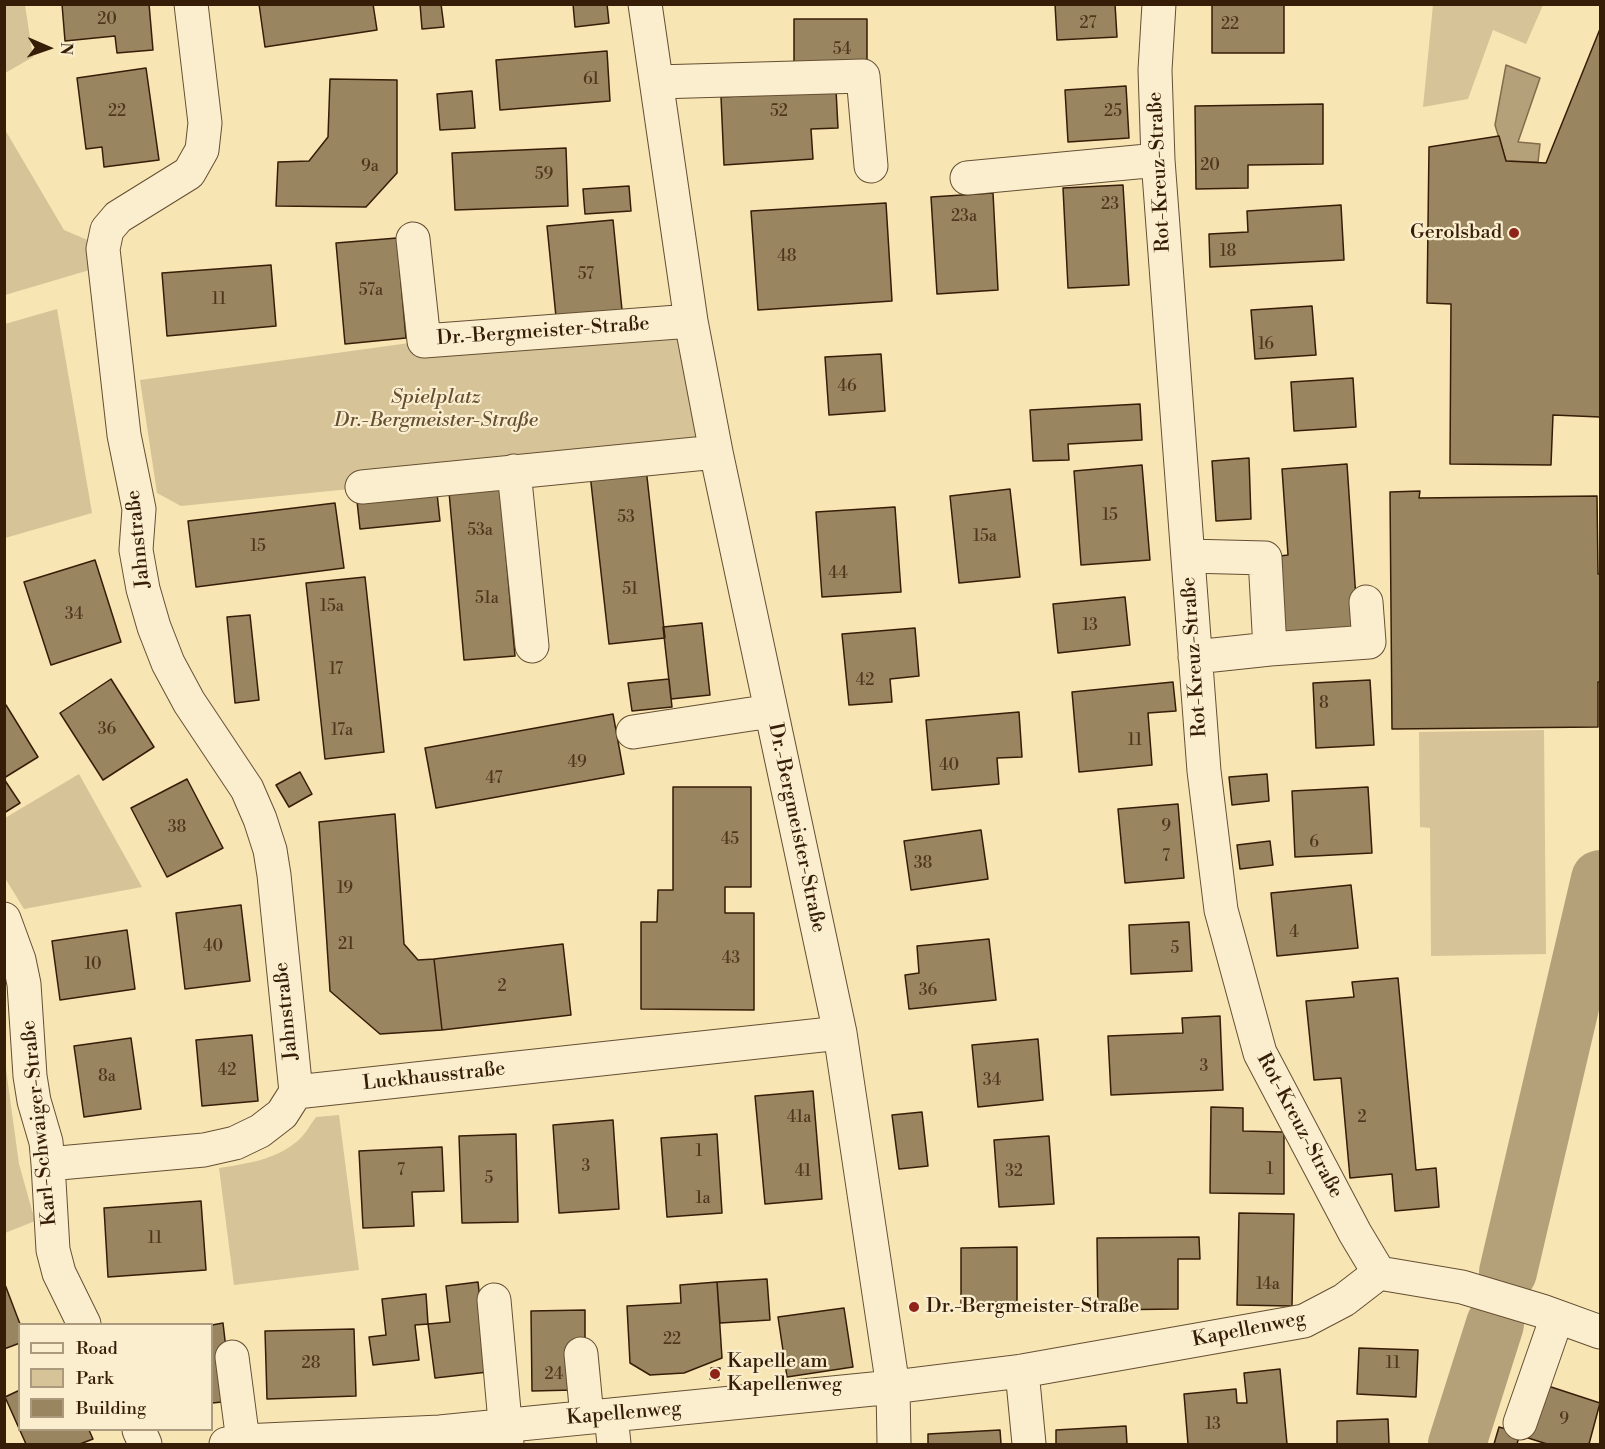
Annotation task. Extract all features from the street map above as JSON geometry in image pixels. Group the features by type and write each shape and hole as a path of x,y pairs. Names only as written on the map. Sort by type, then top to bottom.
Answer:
{"street":[{"name":"Jahnstraße","path":"191,4 205,123 202,150 189,173 118,217 107,230 103,249 124,435 139,509 136,550 143,589 153,627 168,663 189,702 247,789 270,850 296,1092"},
{"name":"Dr.-Bergmeister-Straße","path":"645,4 691,321 716,452 840,1033 893,1387 894,1444"},
{"name":"Rot-Kreuz-Straße","path":"1159,4 1155,70 1158,160 1204,771 1221,910 1260,1053 1355,1233 1379,1273"},
{"path":"657,82 863,76 871,166"},
{"path":"967,178 1158,160"},
{"name":"Dr.-Bergmeister-Straße","path":"413,239 424,341 691,321"},
{"path":"362,487 716,452"},
{"path":"514,471 532,646"},
{"path":"1188,556 1265,558 1270,649"},
{"path":"1195,657 1369,642 1366,602"},
{"name":"Dr.-Bergmeister-Straße","path":"633,732 771,711"},
{"name":"Karl-Schwaiger-Straße","path":"4,919 19,960 24,984 30,1076 34,1101 46,1142 53,1250 59,1273 84,1323"},
{"name":"Luckhausstraße","path":"296,1092 840,1033"},
{"path":"48,1164 204,1149 235,1143 260,1131 282,1114 296,1092"},
{"path":"1379,1273 1462,1287 1600,1332"},
{"name":"Kapellenweg","path":"235,1443 506,1435 604,1425 1022,1371 1304,1321 1344,1300 1379,1273"},
{"path":"494,1300 506,1435"},
{"path":"1520,1423 1549,1314"},
{"path":"581,1354 604,1425"},
{"path":"232,1357 235,1443"},
{"path":"1022,1371 1029,1444"}],"green space":[{"path":"5,4 25,5 33,57 5,73"},
{"path":"1433,4 1543,5 1526,44 1493,30 1468,99 1423,107"},
{"path":"4,128 64,230 90,241 93,269 5,295"},
{"path":"57,309 92,513 5,538 5,324"},
{"name":"Spielplatz Dr.-Bergmeister-Straße","path":"691,321 716,452 181,506 157,493 140,380 424,341"},
{"path":"1544,730 1546,954 1431,956 1430,828 1420,827 1419,732"},
{"path":"79,774 142,887 24,909 5,878 5,818"},
{"path":"4,1055 19,1164 35,1221 5,1233"},
{"path":"339,1115 359,1270 234,1285 219,1168 278,1154 298,1140 316,1117"}],"shaded area":[{"path":"1506,65 1540,78 1518,142 1540,144 1538,162 1506,161 1495,125"}],"building":[{"path":"62,4 149,4 153,50 117,53 115,36 65,41"},
{"path":"259,4 373,4 377,30 265,47"},
{"path":"420,4 441,4 444,27 422,29"},
{"path":"573,4 607,4 609,23 575,27"},
{"path":"1055,4 1115,4 1117,37 1057,40"},
{"path":"1212,4 1284,4 1284,53 1212,53"},
{"path":"794,19 867,19 867,66 794,66"},
{"name":"Gerolsbad","path":"1600,29 1600,417 1553,415 1551,465 1450,464 1451,304 1427,303 1429,147 1499,136 1506,161 1546,163"},
{"path":"607,51 610,101 500,110 496,60"},
{"path":"146,68 159,160 104,167 102,147 86,149 77,78"},
{"path":"330,79 397,80 397,173 366,207 276,206 278,162 309,161 328,137"},
{"path":"1126,86 1129,138 1068,142 1065,90"},
{"path":"836,90 838,128 811,129 813,159 724,165 721,97"},
{"path":"472,91 475,128 440,130 437,94"},
{"path":"1323,104 1323,164 1248,165 1248,188 1196,189 1195,106"},
{"path":"566,148 568,206 455,210 452,153"},
{"path":"1123,185 1129,285 1068,288 1063,188"},
{"path":"629,186 631,211 585,214 583,189"},
{"path":"993,193 998,290 937,294 931,197"},
{"path":"886,203 892,301 758,310 751,211"},
{"path":"1341,205 1344,260 1210,267 1209,234 1248,232 1247,211"},
{"path":"613,220 623,320 557,327 547,226"},
{"path":"397,238 406,338 345,344 336,243"},
{"path":"271,265 276,326 167,336 162,273"},
{"path":"1312,306 1316,355 1255,359 1251,310"},
{"path":"881,354 885,411 829,415 825,357"},
{"path":"1353,378 1356,427 1294,431 1291,382"},
{"path":"1140,404 1142,440 1068,444 1069,460 1033,461 1030,410"},
{"path":"1249,458 1251,519 1216,521 1212,461"},
{"path":"1347,464 1358,629 1285,634 1280,556 1288,555 1282,469"},
{"path":"1142,465 1150,560 1081,565 1074,471"},
{"path":"646,468 665,638 609,644 590,474"},
{"path":"500,487 515,656 464,660 449,492"},
{"path":"1010,489 1020,577 959,583 950,496"},
{"path":"1420,491 1419,498 1597,496 1598,574 1600,574 1598,727 1392,729 1390,492"},
{"path":"437,493 440,521 360,529 357,501"},
{"path":"335,503 344,568 196,587 188,521"},
{"path":"895,507 901,592 822,597 816,512"},
{"path":"95,560 121,642 51,665 24,582"},
{"path":"365,577 384,752 325,759 306,583"},
{"path":"1125,597 1130,645 1058,653 1053,604"},
{"path":"250,615 259,700 235,703 227,617"},
{"path":"702,623 710,695 671,699 663,627"},
{"path":"915,628 919,676 890,679 892,702 849,705 842,634"},
{"path":"111,679 154,747 103,780 60,713"},
{"path":"669,679 672,707 632,711 628,683"},
{"path":"1370,680 1374,745 1316,748 1313,683"},
{"path":"1173,682 1176,711 1148,713 1152,765 1079,772 1072,692"},
{"path":"6,705 38,757 4,778 4,706"},
{"path":"1019,712 1022,757 997,758 999,784 932,790 926,720"},
{"path":"613,714 624,774 436,808 425,748"},
{"path":"300,772 312,794 289,807 276,785"},
{"path":"1267,774 1269,801 1232,805 1229,777"},
{"path":"4,779 20,803 4,813"},
{"path":"187,779 223,848 167,877 131,808"},
{"path":"673,787 751,787 751,887 725,887 725,913 754,913 754,1010 641,1009 641,922 657,922 658,890 673,890"},
{"path":"1368,787 1372,853 1295,857 1292,791"},
{"path":"1178,804 1184,878 1125,883 1118,809"},
{"path":"395,814 404,944 418,960 434,959 442,1030 380,1034 330,991 319,822"},
{"path":"981,830 988,879 911,890 904,841"},
{"path":"1270,841 1273,865 1240,869 1237,845"},
{"path":"1351,885 1358,948 1277,956 1271,893"},
{"path":"241,905 250,981 185,989 176,913"},
{"path":"1189,922 1192,971 1131,974 1129,925"},
{"path":"127,930 135,989 60,1000 52,941"},
{"path":"989,939 996,1000 909,1009 905,975 919,973 917,946"},
{"path":"563,944 571,1015 442,1030 434,959"},
{"path":"1398,978 1416,1170 1436,1168 1439,1207 1395,1211 1392,1174 1350,1178 1341,1078 1314,1080 1306,1001 1354,997 1352,982"},
{"path":"1220,1016 1223,1090 1111,1095 1108,1036 1183,1033 1182,1018"},
{"path":"252,1035 258,1101 202,1106 196,1040"},
{"path":"131,1038 141,1109 84,1117 74,1046"},
{"path":"1038,1039 1043,1100 978,1107 972,1045"},
{"path":"813,1091 822,1199 765,1204 755,1096"},
{"path":"1211,1107 1243,1108 1243,1131 1284,1132 1284,1194 1210,1193"},
{"path":"922,1112 928,1166 899,1169 892,1115"},
{"path":"613,1120 619,1209 559,1213 553,1125"},
{"path":"516,1134 518,1222 462,1223 459,1136"},
{"path":"717,1134 722,1213 667,1217 661,1138"},
{"path":"1049,1136 1054,1204 999,1207 994,1140"},
{"path":"442,1147 444,1191 412,1192 414,1226 363,1228 359,1151"},
{"path":"201,1201 206,1270 108,1277 104,1208"},
{"path":"1239,1213 1294,1214 1292,1306 1237,1305"},
{"path":"1199,1237 1200,1259 1178,1259 1178,1309 1098,1310 1097,1238"},
{"path":"1017,1247 1017,1302 961,1303 961,1248"},
{"path":"767,1279 770,1320 720,1323 717,1282"},
{"path":"4,1282 20,1323 18,1344 4,1349"},
{"path":"478,1282 488,1372 435,1378 428,1324 450,1322 446,1286"},
{"path":"717,1282 722,1358 684,1373 650,1375 630,1363 627,1306 681,1303 680,1285"},
{"path":"426,1294 428,1324 415,1325 419,1360 373,1365 369,1337 386,1335 382,1299"},
{"path":"844,1308 853,1367 787,1377 778,1317"},
{"path":"585,1310 585,1348 574,1390 532,1391 531,1311"},
{"path":"223,1323 232,1401 213,1403 213,1325"},
{"path":"354,1329 356,1396 267,1399 265,1331"},
{"path":"1359,1348 1418,1350 1416,1397 1357,1394"},
{"name":"Kapelle am Kapellenweg","path":"711,1368 720,1368 719,1380 710,1379"},
{"path":"1280,1369 1287,1444 1188,1444 1184,1394 1236,1389 1237,1403 1247,1403 1244,1373"},
{"path":"1542,1384 1600,1403 1589,1444 1547,1444 1525,1437"},
{"path":"18,1391 18,1426 5,1397"},
{"path":"1388,1419 1389,1444 1337,1444 1337,1421"},
{"path":"1126,1426 1127,1444 1056,1444 1056,1430"},
{"path":"1499,1427 1520,1433 1517,1444 1494,1444"},
{"path":"1000,1430 1001,1444 928,1444 928,1434"},
{"path":"20,1431 89,1431 93,1439 80,1444 26,1444"}],"waterway":[{"path":"1508,1272 1600,879"},
{"path":"1457,1444 1495,1324"}],"place":[{"name":"Gerolsbad","path":"1514,233"},
{"name":"Dr.-Bergmeister-Straße","path":"914,1307"},
{"name":"Kapelle am Kapellenweg","path":"715,1374"}]}
